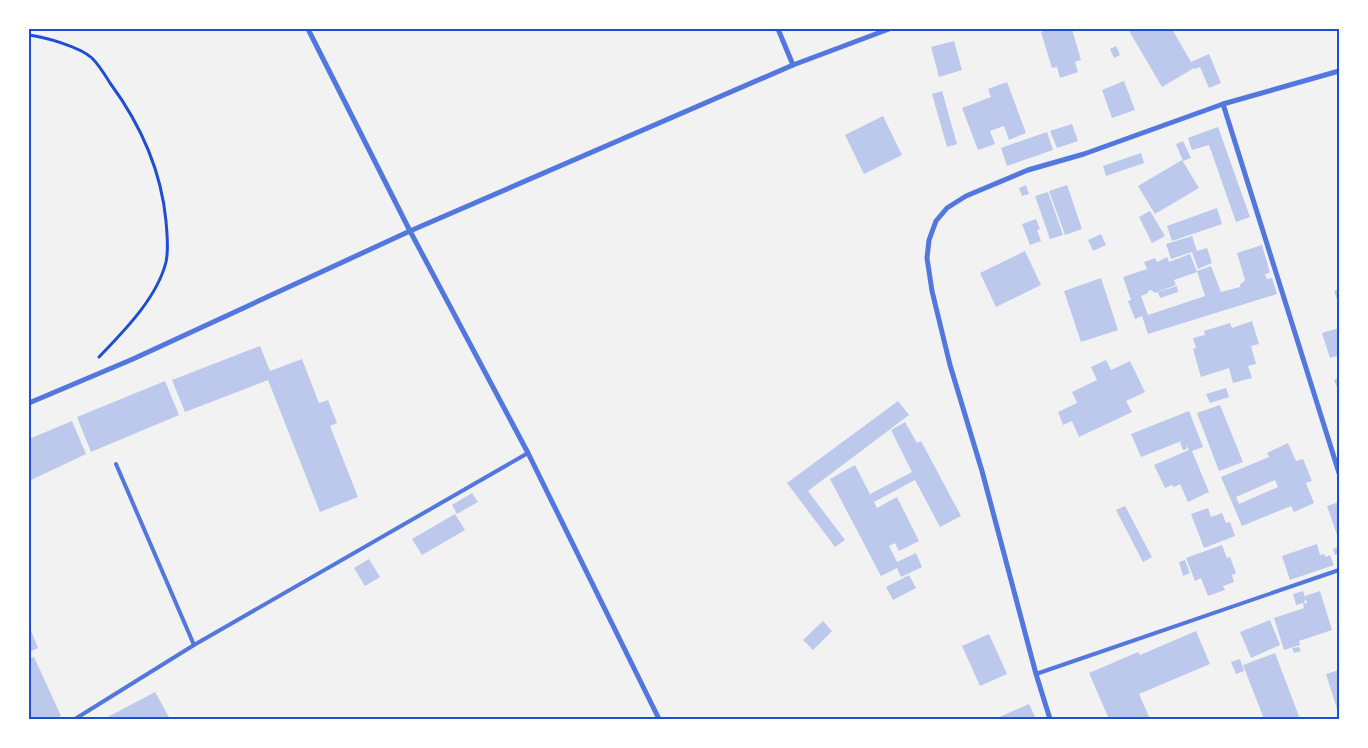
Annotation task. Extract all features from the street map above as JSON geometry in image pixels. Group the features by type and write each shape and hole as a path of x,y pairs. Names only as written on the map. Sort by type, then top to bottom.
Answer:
{"street":[{"path":"308,29 410,231 528,453 659,719"},
{"path":"778,29 794,65"},
{"path":"29,403 133,359 410,231 794,65 889,29"},
{"path":"1050,719 1036,674 982,471 950,365 932,291 927,258 932,231 936,221 947,208 985,187 1028,170 1084,154 1223,104 1339,71"},
{"path":"1223,104 1339,473"}],"lane":[{"path":"75,719 194,645 528,453"},
{"path":"116,464 194,645"},
{"path":"1036,674 1339,570"}],"path":[{"path":"29,35 42,36 91,57 121,97 139,126 158,174 168,245 161,277 152,295 98,358"}],"building":[{"path":"1051,29 1072,29 1081,60 1075,62 1078,72 1060,78 1057,67 1052,68 1041,32"},
{"path":"1128,29 1172,29 1191,62 1209,54 1221,83 1209,88 1200,67 1194,68 1162,87"},
{"path":"954,41 962,70 939,77 931,47"},
{"path":"1116,46 1120,55 1114,58 1110,49"},
{"path":"1124,81 1135,110 1112,118 1102,90"},
{"path":"1007,82 1026,133 1009,140 1004,126 990,131 995,144 978,150 962,108 991,97 988,89"},
{"path":"942,91 957,144 947,147 932,94"},
{"path":"883,116 902,155 864,174 845,135"},
{"path":"1072,124 1078,141 1057,148 1050,131"},
{"path":"1218,127 1250,217 1236,222 1209,145 1192,150 1188,138"},
{"path":"1047,132 1053,150 1007,166 1001,148"},
{"path":"1183,141 1191,158 1183,161 1176,144"},
{"path":"1141,153 1144,163 1106,176 1103,166"},
{"path":"1182,160 1199,188 1155,214 1138,186"},
{"path":"1026,185 1029,194 1022,196 1019,188"},
{"path":"1067,185 1082,229 1065,235 1049,191"},
{"path":"1048,192 1063,235 1050,239 1035,196"},
{"path":"1217,208 1222,224 1172,241 1167,226"},
{"path":"1150,211 1165,236 1152,243 1139,217"},
{"path":"1036,219 1040,229 1037,230 1041,241 1030,245 1022,224"},
{"path":"1101,234 1106,245 1093,251 1088,240"},
{"path":"1192,236 1197,251 1207,248 1212,263 1198,269 1192,252 1171,259 1166,244"},
{"path":"1262,245 1270,273 1265,274 1267,279 1272,278 1277,294 1148,334 1142,316 1135,319 1128,301 1131,300 1123,277 1147,269 1144,262 1155,258 1157,262 1167,257 1169,262 1190,254 1197,272 1174,280 1176,285 1155,293 1151,290 1141,296 1148,315 1205,296 1197,271 1211,266 1221,292 1240,287 1245,280 1237,253"},
{"path":"1025,251 1041,285 996,307 980,273"},
{"path":"1101,278 1118,330 1081,342 1064,291"},
{"path":"1177,286 1178,292 1160,298 1158,292"},
{"path":"1339,289 1339,305 1334,291"},
{"path":"1252,321 1259,344 1251,346 1256,364 1248,366 1252,378 1233,383 1229,368 1201,377 1193,349 1196,348 1193,338 1205,335 1204,331 1230,323 1232,328"},
{"path":"1339,328 1339,355 1330,358 1322,333"},
{"path":"260,346 270,371 302,359 319,403 328,400 337,423 330,426 358,497 320,512 268,380 185,412 172,380"},
{"path":"1106,360 1111,370 1130,361 1145,392 1126,401 1132,412 1079,437 1072,421 1063,425 1058,412 1077,403 1072,392 1097,380 1091,367"},
{"path":"1339,378 1339,392 1334,380"},
{"path":"165,381 179,415 91,452 77,417"},
{"path":"1226,388 1229,397 1210,403 1206,394"},
{"path":"898,401 909,415 808,491 845,540 835,547 787,483"},
{"path":"1220,405 1243,462 1219,471 1197,413"},
{"path":"1189,411 1203,447 1192,451 1209,492 1188,502 1180,484 1165,488 1154,465 1189,450 1186,445 1187,449 1183,450 1180,442 1184,440 1141,457 1131,434"},
{"path":"72,421 86,454 29,481 29,439"},
{"path":"905,422 917,443 921,441 961,516 940,527 915,480 874,502 870,494 912,472 891,430"},
{"path":"1288,443 1296,461 1303,459 1312,481 1306,483 1314,503 1294,512 1291,506 1242,526 1221,477 1269,457 1267,453","holes":["1275,480 1278,487 1239,504 1236,497"]},
{"path":"855,465 877,508 897,497 919,541 899,551 895,543 889,546 897,562 916,553 922,567 901,577 897,568 881,576 830,479"},
{"path":"472,493 478,502 457,514 452,505"},
{"path":"1339,502 1339,534 1337,535 1327,506"},
{"path":"1125,506 1152,557 1143,562 1116,510"},
{"path":"1208,508 1211,517 1222,513 1226,523 1230,522 1235,536 1204,548 1191,514"},
{"path":"455,514 465,530 422,555 412,539"},
{"path":"1317,544 1320,555 1324,554 1326,557 1330,555 1334,565 1290,580 1282,556"},
{"path":"1222,545 1227,558 1230,557 1236,573 1232,575 1234,582 1223,586 1225,590 1208,596 1201,578 1195,581 1186,558"},
{"path":"1339,547 1339,553 1335,555 1333,549"},
{"path":"369,559 380,577 365,586 354,568"},
{"path":"1185,560 1190,573 1183,576 1179,562"},
{"path":"909,575 916,588 893,600 886,587"},
{"path":"1303,591 1306,600 1304,601 1305,604 1307,603 1305,596 1320,591 1332,630 1299,641 1300,645 1284,650 1274,618 1304,608 1303,603 1296,605 1293,594"},
{"path":"1270,620 1280,645 1251,658 1240,632"},
{"path":"823,621 832,631 813,650 803,640"},
{"path":"29,626 38,648 29,652"},
{"path":"1196,631 1210,664 1139,694 1150,719 1109,719 1089,673 1138,652 1140,655"},
{"path":"989,634 1007,674 980,686 962,646"},
{"path":"1299,647 1301,651 1294,653 1292,648"},
{"path":"1275,653 1300,719 1264,719 1243,665"},
{"path":"34,657 61,716 54,719 29,719 29,659"},
{"path":"1240,659 1244,671 1236,674 1231,662"},
{"path":"1339,670 1339,715 1326,674"},
{"path":"155,692 170,719 104,719"},
{"path":"1029,704 1036,719 995,719"}]}
